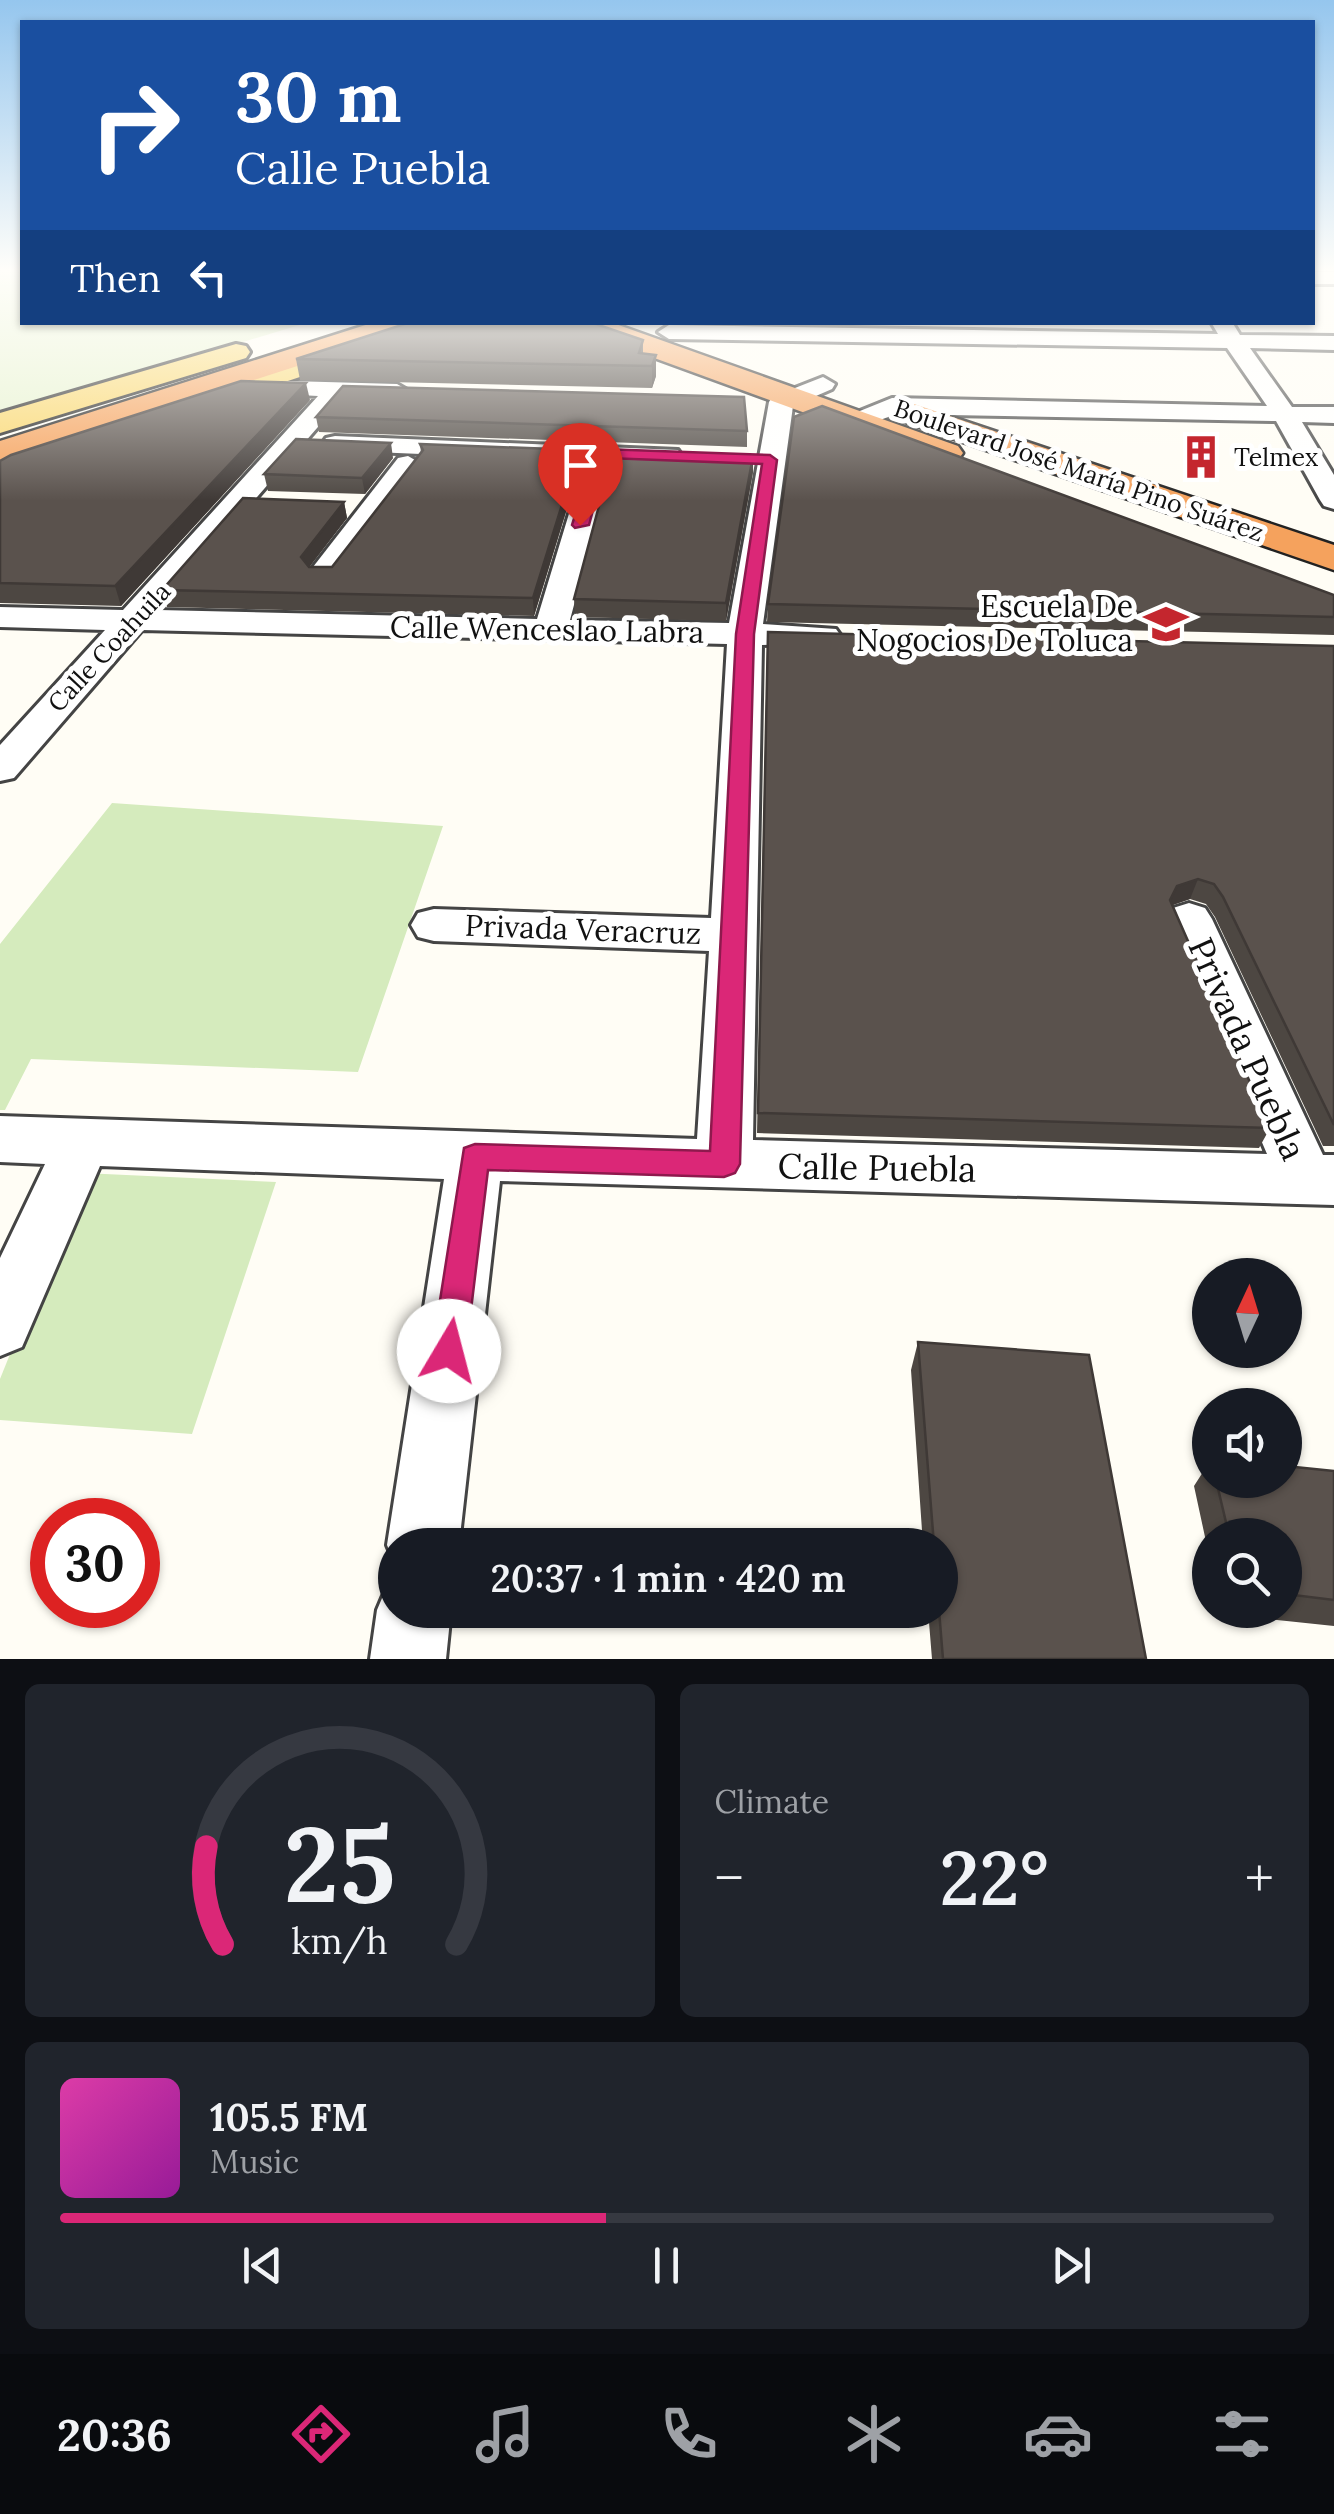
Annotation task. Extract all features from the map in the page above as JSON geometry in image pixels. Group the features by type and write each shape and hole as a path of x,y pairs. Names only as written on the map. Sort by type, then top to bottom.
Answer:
{"highway":[{"path":"0,437 311,346"},
{"path":"0,452 320,346"},
{"name":"Boulevard José María Pino Suárez","path":"656,346 1334,558"},
{"path":"697,346 799,394"},
{"name":"Boulevard José María Pino Suárez","path":"876,413 1243,564"}],"main road":[{"path":"0,423 252,346"},
{"path":"0,464 362,346"}],"street":[{"path":"1238,346 1285,414 1334,500"},
{"path":"237,387 416,391"},
{"name":"Calle Coahuila","path":"0,770 338,389"},
{"path":"725,398 799,394"},
{"path":"724,1164 745,634 761,459 799,394"},
{"path":"876,413 1334,415"},
{"path":"294,443 695,457"},
{"path":"550,632 601,454"},
{"path":"324,574 408,464"},
{"path":"241,502 284,504"},
{"path":"338,506 374,507"},
{"name":"Calle Wenceslao Labra","path":"0,617 863,637"},
{"name":"Privada Puebla","path":"1189,919 1320,1179"},
{"name":"Privada Veracruz","path":"434,925 732,935"},
{"name":"Calle Puebla","path":"0,1139 475,1157 1320,1179"},
{"path":"0,1326 84,1142"},
{"path":"425,1528 475,1157"},
{"path":"408,1659 412,1628"}],"green space":[{"path":"0,346 228,346 0,415"},
{"path":"112,803 443,826 358,1072 31,1059 5,1110 0,1110 0,944"},
{"path":"83,1173 276,1182 192,1434 0,1420 0,1379"}],"building":[{"path":"335,346 641,346 639,353 656,355 652,366 296,359"},
{"path":"241,381 306,383 115,586 0,583 0,461"},
{"path":"343,386 744,397 747,431 316,417"},
{"path":"822,406 1334,595 1334,617 768,604 794,417"},
{"path":"296,439 391,443 362,478 264,474"},
{"path":"420,444 579,450 533,598 162,590 243,498 344,502 301,557 309,567 332,567 423,450"},
{"path":"614,450 753,456 726,603 574,599"},
{"path":"768,632 1334,646 1334,1125 1223,897 1214,884 1198,879 1177,886 1170,900 1270,1128 758,1113"},
{"path":"918,1342 1089,1355 1146,1659 943,1659 940,1628 958,1628 958,1528 933,1528"},
{"path":"1302,1468 1334,1471 1334,1600 1302,1596 1302,1518 1225,1518 1220,1498 1302,1498"}],"place":[{"name":"Telmex","path":"1201,457"},
{"name":"Escuela De Nogocios De Toluca","path":"1166,624"}],"route":[{"path":"449,1351 475,1157 724,1164 745,634 770,460 601,454 580,525"}]}
